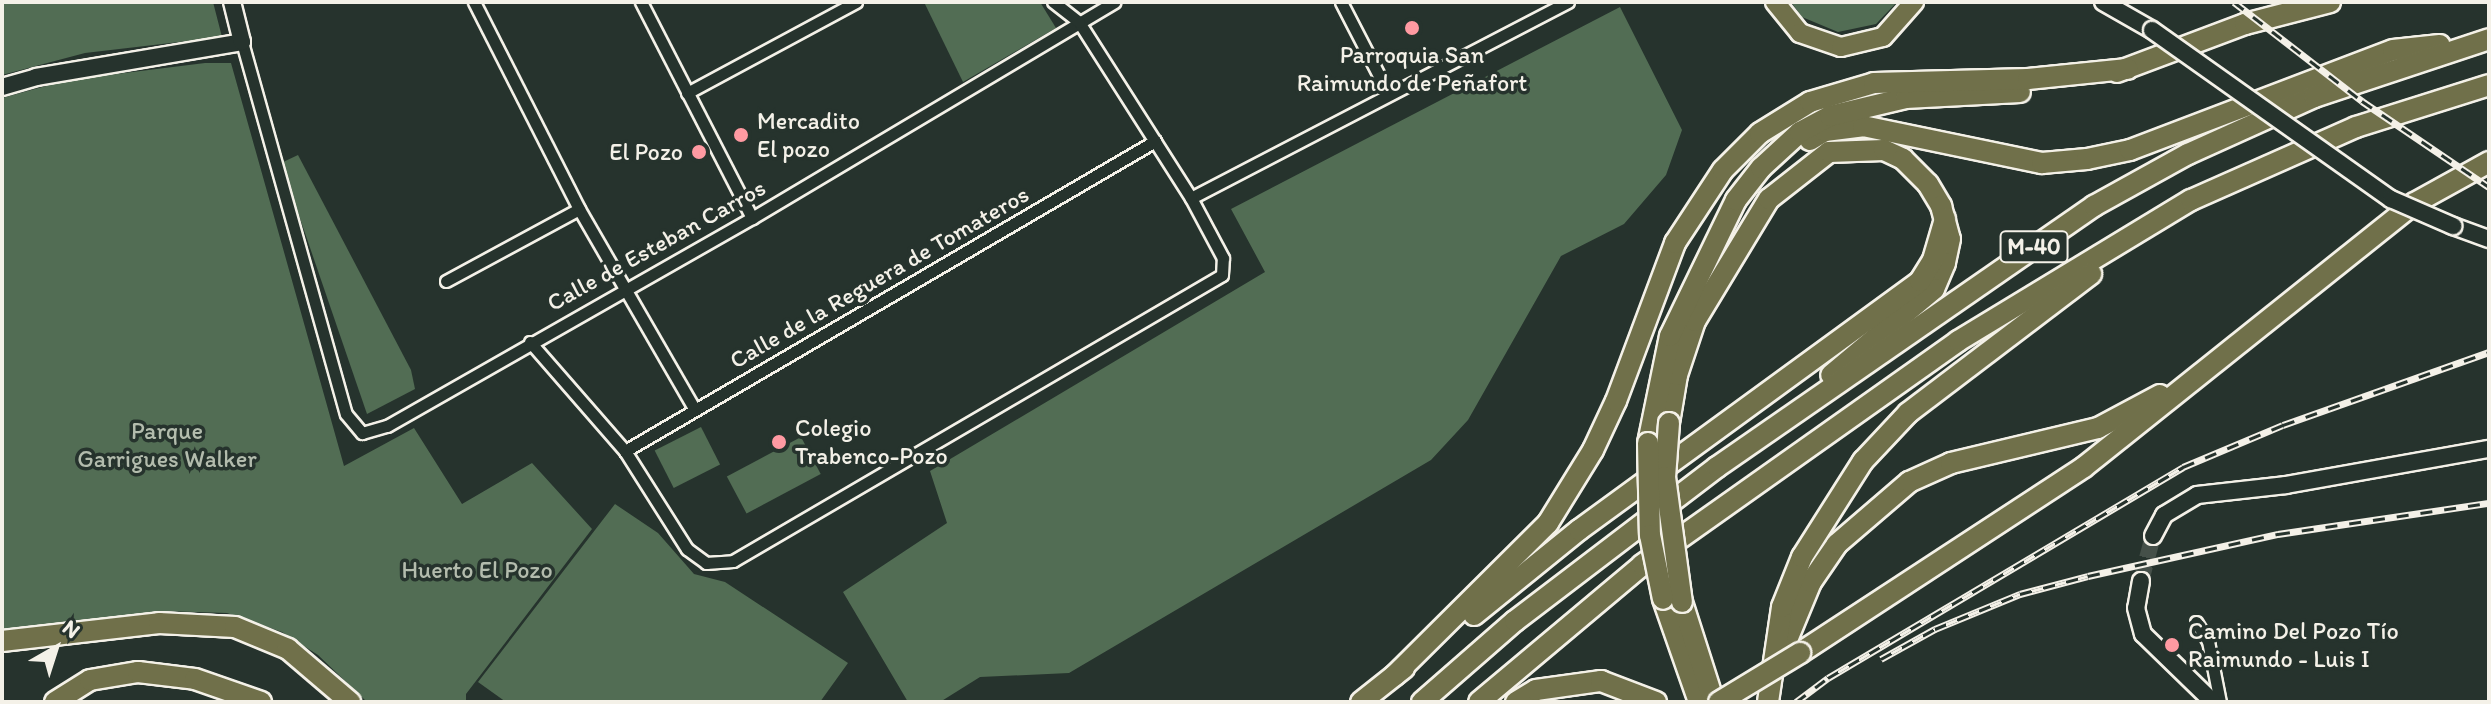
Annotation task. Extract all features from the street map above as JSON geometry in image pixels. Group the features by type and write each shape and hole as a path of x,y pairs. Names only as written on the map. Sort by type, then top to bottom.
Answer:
{"highway":[{"path":"2330,2 2245,24 2081,84 1906,98 1830,116 1800,132 1761,168 1736,200 1670,336 1648,443 1650,535 1673,600 1717,702 1800,653 2084,467 2415,203 2489,162"},
{"path":"1711,247 1754,188 1794,148 1825,131 1863,126 2042,163 2087,159 2130,150 2393,50 2488,40"},
{"name":"M-40","path":"1422,702 1515,621 1776,427 2140,179 2314,97 2488,40"},
{"path":"1394,676 1548,523 1616,401 1675,243 1723,170 1760,133 1810,102 1874,83 2028,79 2127,69"},
{"name":"M-40","path":"1479,702 1642,565 1958,341 2191,200 2356,127 2489,85"},
{"path":"1699,702 1673,600 1665,477 1669,423 1695,321 1746,232 1797,173 1829,152 1884,150 1903,159 1928,184 1945,219 1950,239 1934,289 1776,427"},
{"path":"1768,702 1782,607 1802,557 1863,461 1908,413 2191,200"},
{"path":"1361,702 1579,530 1920,281 1933,260 1945,219"},
{"path":"1779,702 1790,626 1811,582 1837,544 1876,506 1909,482 1951,463 2098,428 2238,346"},
{"path":"2,641 159,623 235,627 288,649 350,702"},
{"path":"55,702 90,680 138,672 195,679 261,702"},
{"path":"1516,702 1536,690 1601,681 1656,702"}],"main road":[{"path":"1775,2 1800,33 1841,47 1883,37 1914,2"}],"street":[{"path":"2,87 242,42 232,2"},
{"path":"474,2 579,209 694,408"},
{"path":"641,2 752,218"},
{"path":"687,93 856,2"},
{"path":"530,342 625,451 687,549 706,563 733,561 1222,275 1223,258 1191,198 1079,22 1053,2"},
{"name":"Calle de Esteban Carros","path":"242,42 346,414 362,433 387,426 624,287 752,218 1114,2"},
{"path":"1341,2 1388,93"},
{"path":"1191,198 1568,2"},
{"path":"2103,2 2152,30 2391,199 2489,239"},
{"name":"Calle de la Reguera de Tomateros","path":"625,451 1155,141"},
{"path":"446,281 579,209"},
{"path":"2153,536 2164,515 2197,495 2286,485 2489,449"},
{"path":"2141,581 2136,608 2143,634 2213,702"},
{"path":"2196,622 2208,641 2220,702"}],"green space":[{"path":"2,2 213,2 222,37 85,53 2,75"},
{"path":"924,2 1040,2 1056,28 963,82"},
{"path":"1791,2 1897,2 1876,24 1838,32 1802,17"},
{"path":"1620,7 1682,130 1666,175 1624,224 1561,256 1468,420 1431,460 1069,673 980,677 940,702 908,702 843,592 947,523 930,471 1265,272 1231,209"},
{"name":"Parque Garrigues Walker","path":"205,63 231,63 344,466 414,428 462,504 532,463 592,529 466,694 466,702 367,702 318,655 282,632 227,613 163,611 2,629 2,98 68,80"},
{"path":"298,155 411,370 415,389 367,414 281,163"},
{"path":"701,427 720,464 674,488 655,451"},
{"path":"801,437 821,474 747,514 727,476"},
{"path":"615,504 658,533 694,574 725,582 848,663 820,702 506,702 478,682"}],"tunnel":[{"path":"2141,581 2153,536"}],"railway":[{"path":"2234,2 2362,101 2489,187"},
{"path":"1796,702 1828,678 2183,467 2283,425 2489,352"},
{"path":"1881,659 1935,629 2020,594 2088,576 2278,534 2489,503"}],"place":[{"name":"Parroquia San Raimundo de Peñafort","path":"1412,28"},
{"name":"Mercadito El pozo","path":"741,135"},
{"name":"El Pozo","path":"699,152"},
{"name":"Colegio Trabenco-Pozo","path":"779,442"},
{"name":"Camino Del Pozo Tío Raimundo - Luis I","path":"2172,645"}],"park label":[{"name":"Huerto El Pozo","path":"477,570"}]}
